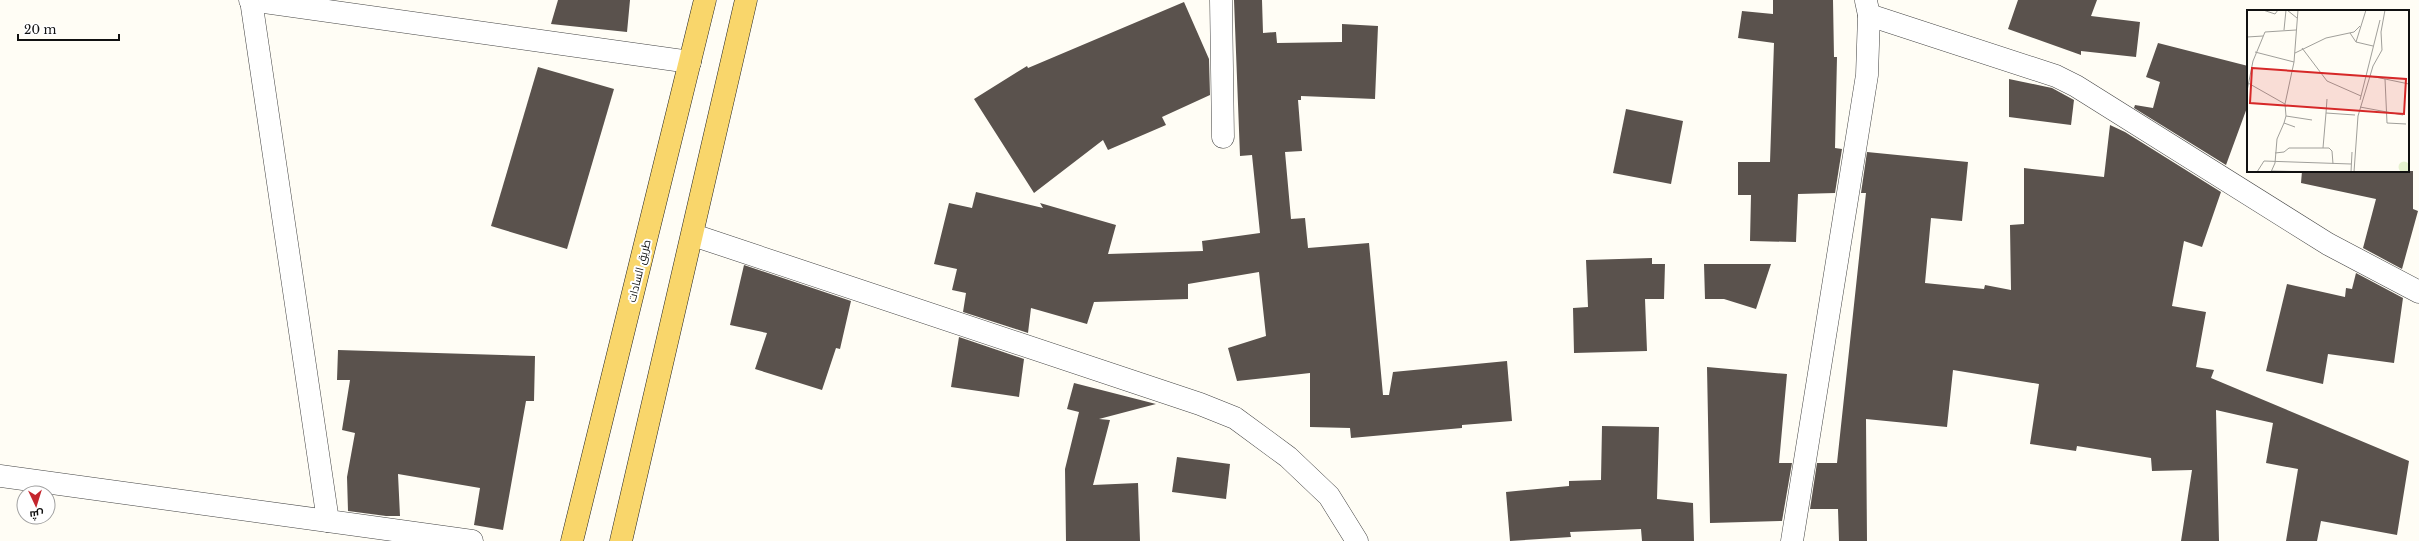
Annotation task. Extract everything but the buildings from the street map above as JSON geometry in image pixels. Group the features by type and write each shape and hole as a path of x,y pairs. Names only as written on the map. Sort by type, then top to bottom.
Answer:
{"main road":[{"name":"طريق السادات","path":"572,541 705,0"},
{"path":"621,541 693,235 746,0"}],"street":[{"path":"328,521 251,0 690,62"},
{"path":"1221,0 1223,137"},
{"path":"1792,541 1867,75 1868,7 2056,76 2076,86 2328,244 2419,292"},
{"path":"693,235 1200,404 1235,418 1288,457 1329,496 1357,541"},
{"path":"0,476 472,541"}]}
